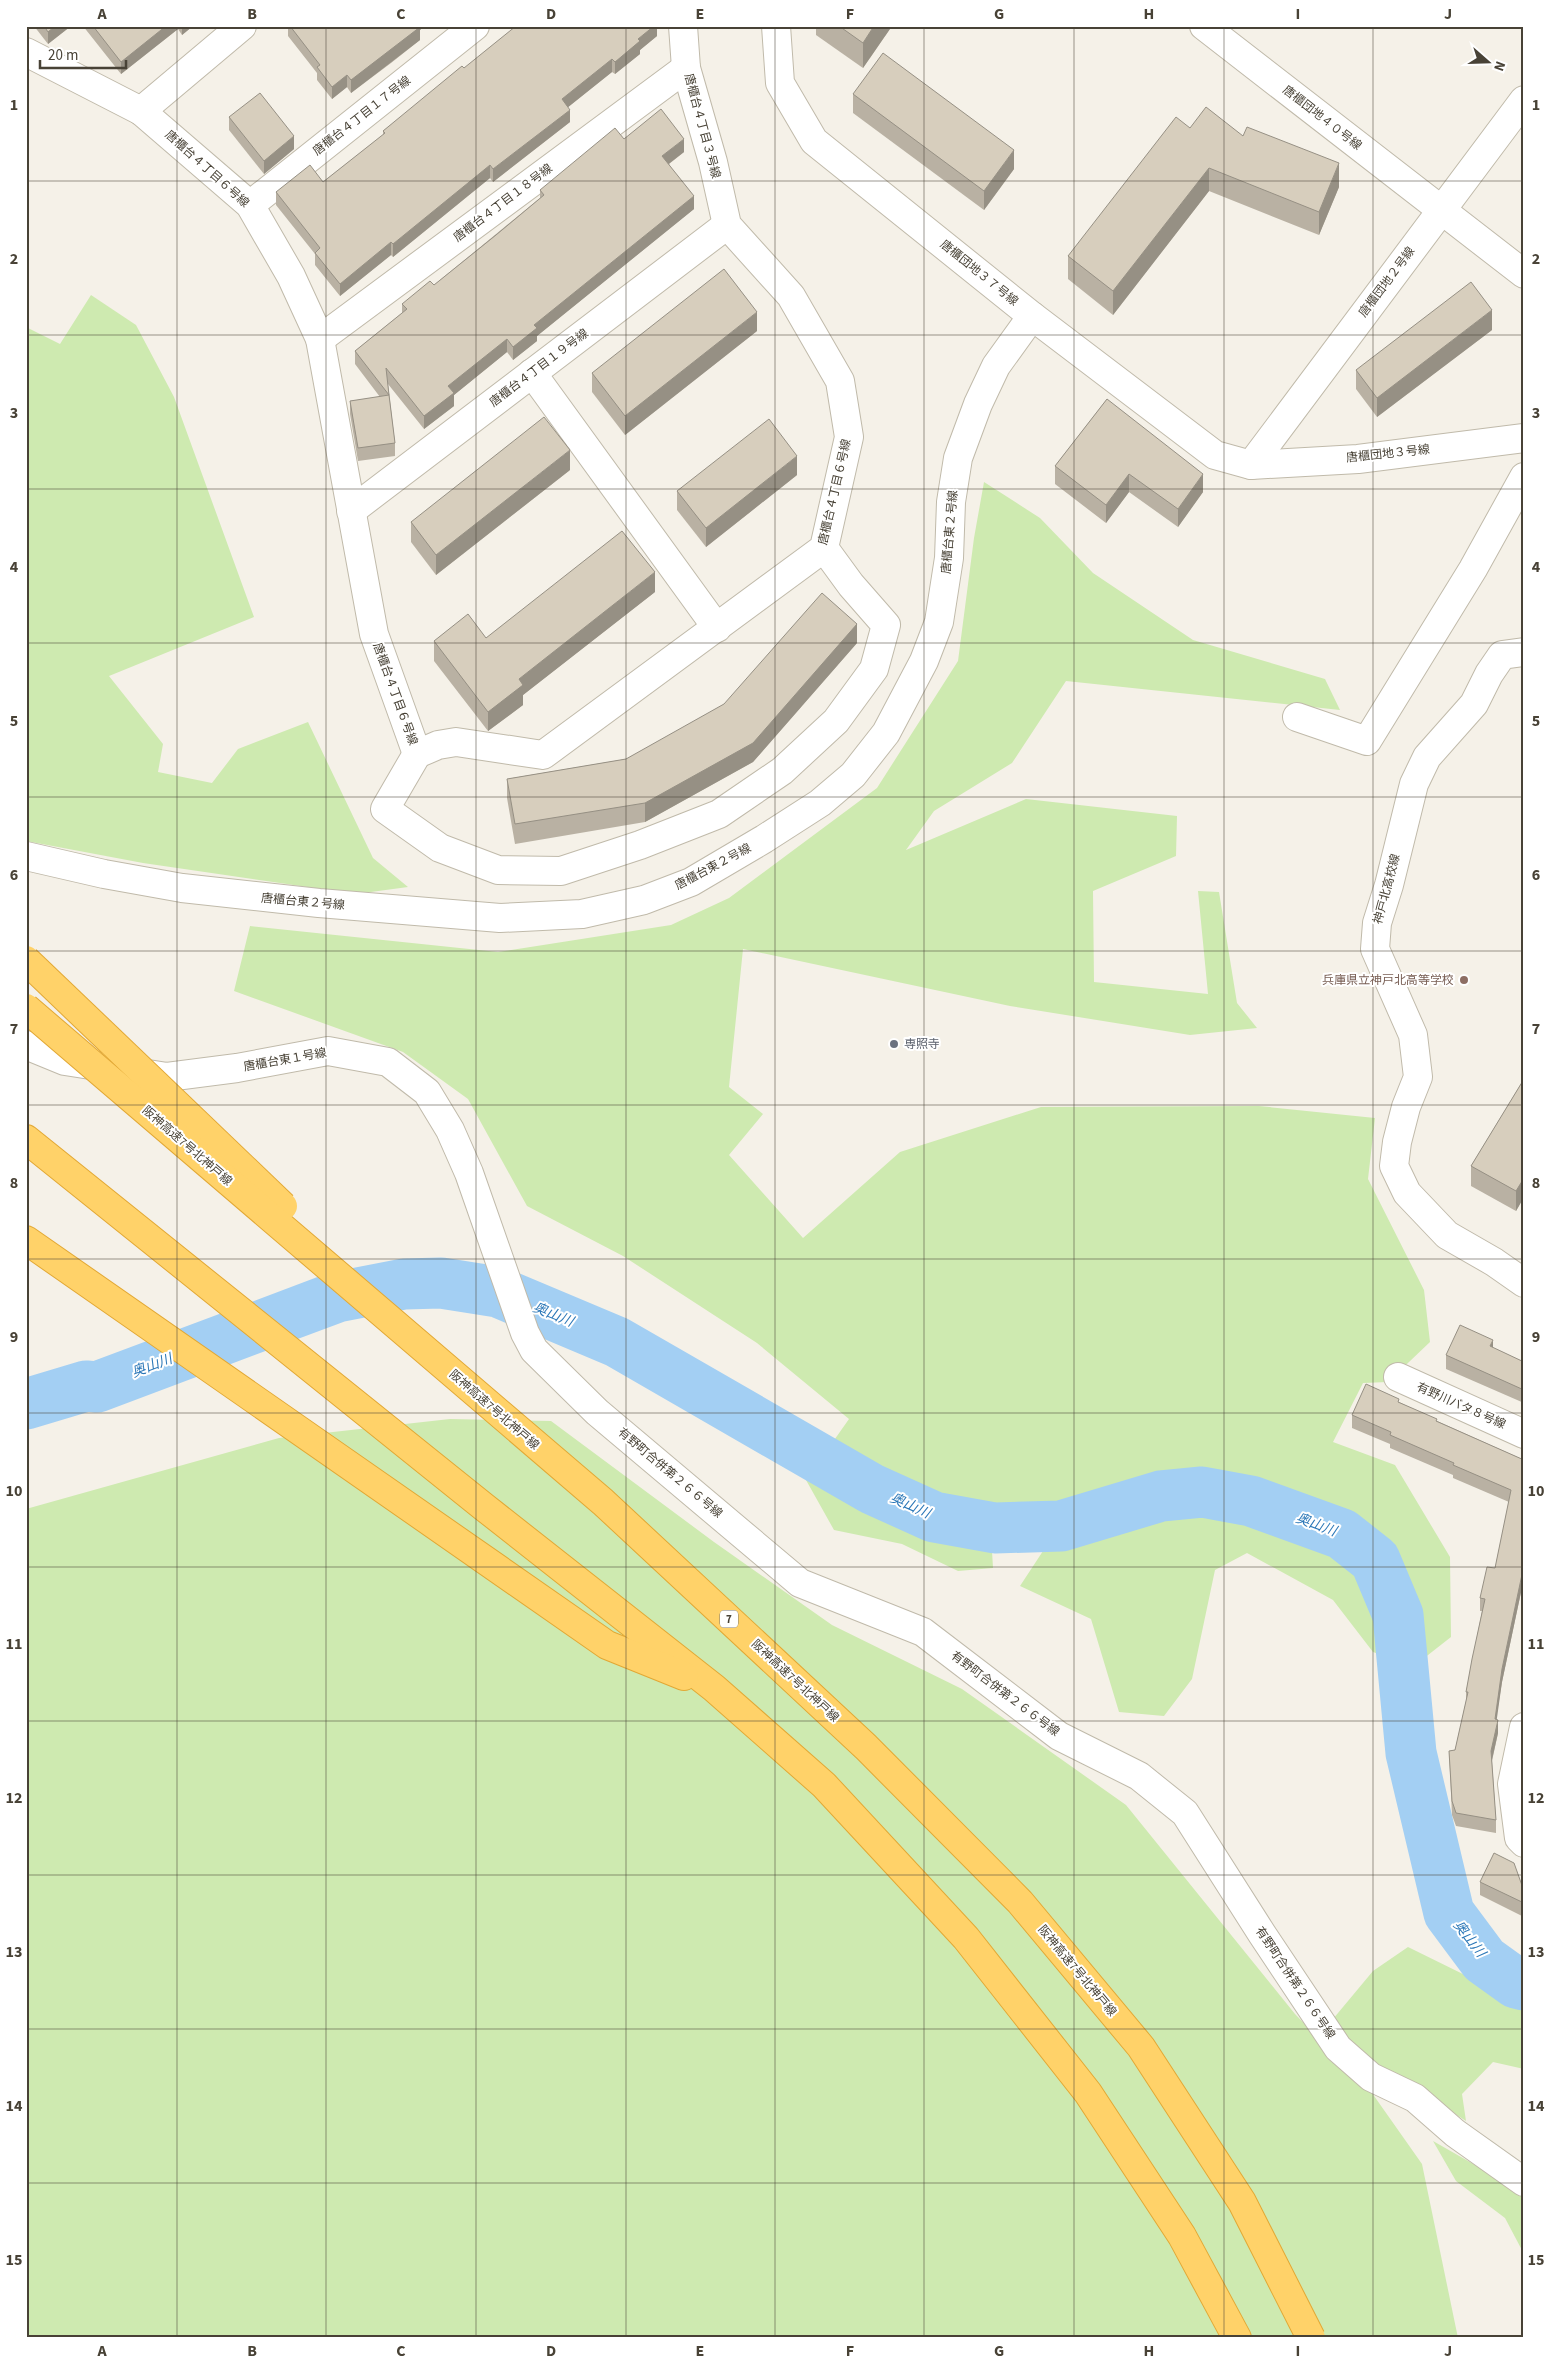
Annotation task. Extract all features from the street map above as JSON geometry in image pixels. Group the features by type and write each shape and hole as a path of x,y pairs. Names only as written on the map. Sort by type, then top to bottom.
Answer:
{"highway":[{"path":"26,960 509,1422"},
{"name":"阪神高速7号北神戸線","path":"26,1008 603,1502 859,1740 1020,1902 1141,2047 1242,2202 1311,2338"},
{"path":"26,1138 461,1488 714,1688 824,1785 966,1938 1088,2093 1182,2236 1238,2338"},
{"path":"26,1240 607,1645 714,1688"}],"street":[{"path":"140,110 242,26"},
{"name":"唐櫃台４丁目１７号線","path":"250,205 475,26"},
{"name":"唐櫃台４丁目３号線","path":"683,26 686,68 713,162 727,225"},
{"name":"唐櫃団地３７号線","path":"776,26 780,83 814,141 1032,316 1216,455 1251,464"},
{"name":"唐櫃団地４０号線","path":"1204,26 1524,274"},
{"name":"唐櫃台４丁目６号線","path":"26,52 140,110 250,205 291,276 320,339 374,634 417,754 438,745 456,742 543,755 718,628 824,548 849,437 840,381 791,296 727,225"},
{"name":"唐櫃台４丁目１８号線","path":"320,339 686,68"},
{"name":"唐櫃団地２号線","path":"1251,464 1524,100"},
{"name":"唐櫃台４丁目１９号線","path":"351,511 727,225"},
{"name":"唐櫃台東２号線","path":"26,856 104,874 182,888 309,902 500,918 582,914 644,900 691,882 764,840 820,803 853,775 886,733 924,661 939,622 949,558 951,502 958,458 978,404 996,366 1032,316"},
{"path":"532,373 718,628"},
{"name":"唐櫃団地３号線","path":"1251,464 1358,459 1524,438"},
{"path":"1297,717 1367,741 1473,569 1524,477"},
{"path":"417,754 385,809 440,848 498,870 562,871 719,814 782,771 836,722 874,669 886,625 851,586 824,548"},
{"name":"神戸北高校線","path":"1524,652 1502,655 1488,674 1474,704 1427,758 1414,784 1377,923 1375,949 1413,1035 1418,1077 1406,1107 1397,1142 1394,1166 1407,1193 1447,1235 1494,1262 1524,1283"},
{"name":"唐櫃台東１号線","path":"26,1045 65,1061 167,1077 237,1068 328,1051 388,1062 427,1092 450,1130 469,1174 525,1333"},
{"name":"有野町合併第２６６号線","path":"525,1333 534,1350 597,1412 800,1583 923,1632 1059,1736 1138,1776 1185,1813 1338,2048 1371,2077 1415,2098 1455,2133 1524,2182"},
{"name":"有野川バタ８号線","path":"1398,1377 1524,1434"},
{"path":"1524,1726 1512,1784 1519,1838 1524,1843"}],"green space":[{"path":"91,295 136,325 174,397 254,617 109,676 163,744 158,772 212,783 238,749 308,722 373,858 408,887 356,894 143,863 26,841 26,327 60,344"},
{"path":"984,482 1040,518 1093,573 1193,640 1325,679 1340,710 1066,681 1012,763 934,811 906,850 1026,799 1177,816 1176,856 1093,891 1094,982 1208,994 1198,891 1219,892 1237,1003 1257,1028 1190,1035 1010,1006 743,949 729,1087 763,1114 729,1155 803,1238 900,1152 1041,1107 1259,1106 1375,1118 1368,1179 1424,1290 1430,1342 1388,1382 1363,1383 1333,1442 1395,1465 1450,1557 1451,1637 1414,1666 1373,1652 1333,1600 1247,1553 1215,1570 1192,1679 1164,1716 1119,1712 1091,1619 1020,1586 1043,1551 1032,1505 990,1516 993,1568 958,1571 902,1544 834,1530 806,1480 849,1419 757,1343 623,1256 527,1206 468,1099 403,1052 234,991 250,926 498,952 671,925 729,898 877,788 958,661 974,538"},
{"path":"450,1419 551,1421 714,1542 832,1625 962,1689 1126,1805 1295,2014 1372,2093 1422,2164 1458,2338 26,2338 26,1509 279,1438"},
{"path":"1408,1947 1471,1978 1524,1997 1524,2069 1493,2062 1462,2094 1466,2121 1417,2089 1379,2069 1328,2025 1373,1971"},
{"path":"1433,2141 1524,2193 1524,2254 1505,2218 1456,2181"}],"building":[{"path":"44,26 55,26 48,32"},
{"path":"93,26 166,26 121,62"},
{"path":"290,26 420,27 351,80 347,75 332,87 317,67 320,65"},
{"path":"516,26 654,26 638,39 640,41 615,62 612,59 562,99 570,110 493,169 490,165 393,244 391,242 340,284 315,253 320,248 276,192 310,165 323,182 385,133 383,131 462,66 464,68"},
{"path":"839,26 874,26 863,43"},
{"path":"883,53 1014,150 984,191 853,94"},
{"path":"260,93 294,136 264,161 229,117"},
{"path":"1206,107 1243,136 1247,127 1339,163 1319,212 1209,168 1113,291 1068,256 1176,117 1190,128"},
{"path":"661,109 684,139 662,156 694,196 534,325 537,328 513,347 507,339 448,386 454,393 424,416 386,368 389,395 355,351 407,309 402,304 430,281 434,285 496,235 544,195 540,190 615,128 624,139"},
{"path":"724,269 757,312 625,416 592,373"},
{"path":"1471,282 1492,310 1377,398 1356,370"},
{"path":"389,395 395,443 358,448 350,401"},
{"path":"1107,399 1203,474 1178,509 1129,474 1106,505 1055,466"},
{"path":"544,417 570,450 436,555 411,522"},
{"path":"769,419 797,456 706,528 677,491"},
{"path":"622,531 655,572 519,679 523,685 488,712 434,641 468,614 486,638"},
{"path":"822,593 857,624 753,743 645,803 515,824 507,779 626,759 724,704"},
{"path":"1524,1079 1524,1178 1516,1191 1471,1166"},
{"path":"1460,1325 1493,1340 1490,1346 1524,1362 1524,1390 1446,1355"},
{"path":"1366,1384 1399,1399 1398,1402 1437,1419 1436,1421 1524,1460 1524,1565 1502,1669 1495,1719 1498,1720 1491,1751 1496,1820 1456,1813 1452,1801 1449,1751 1455,1750 1485,1599 1480,1598 1487,1567 1495,1568 1511,1490 1453,1465 1454,1463 1390,1435 1391,1432 1352,1415"},
{"path":"1494,1853 1514,1863 1524,1891 1524,1903 1480,1882"}],"waterway":[{"name":"奥山川","path":"26,1404 86,1386 97,1387 337,1297 404,1284 441,1283 498,1292 617,1342 872,1489 934,1517 995,1528 1061,1526 1161,1496 1202,1492 1251,1501 1342,1534 1375,1560 1398,1615 1411,1753 1449,1913 1484,1960 1516,1983 1524,1985"}],"place":[{"name":"兵庫県立神戸北高等学校","path":"1464,980"},
{"name":"専照寺","path":"894,1044"}]}
